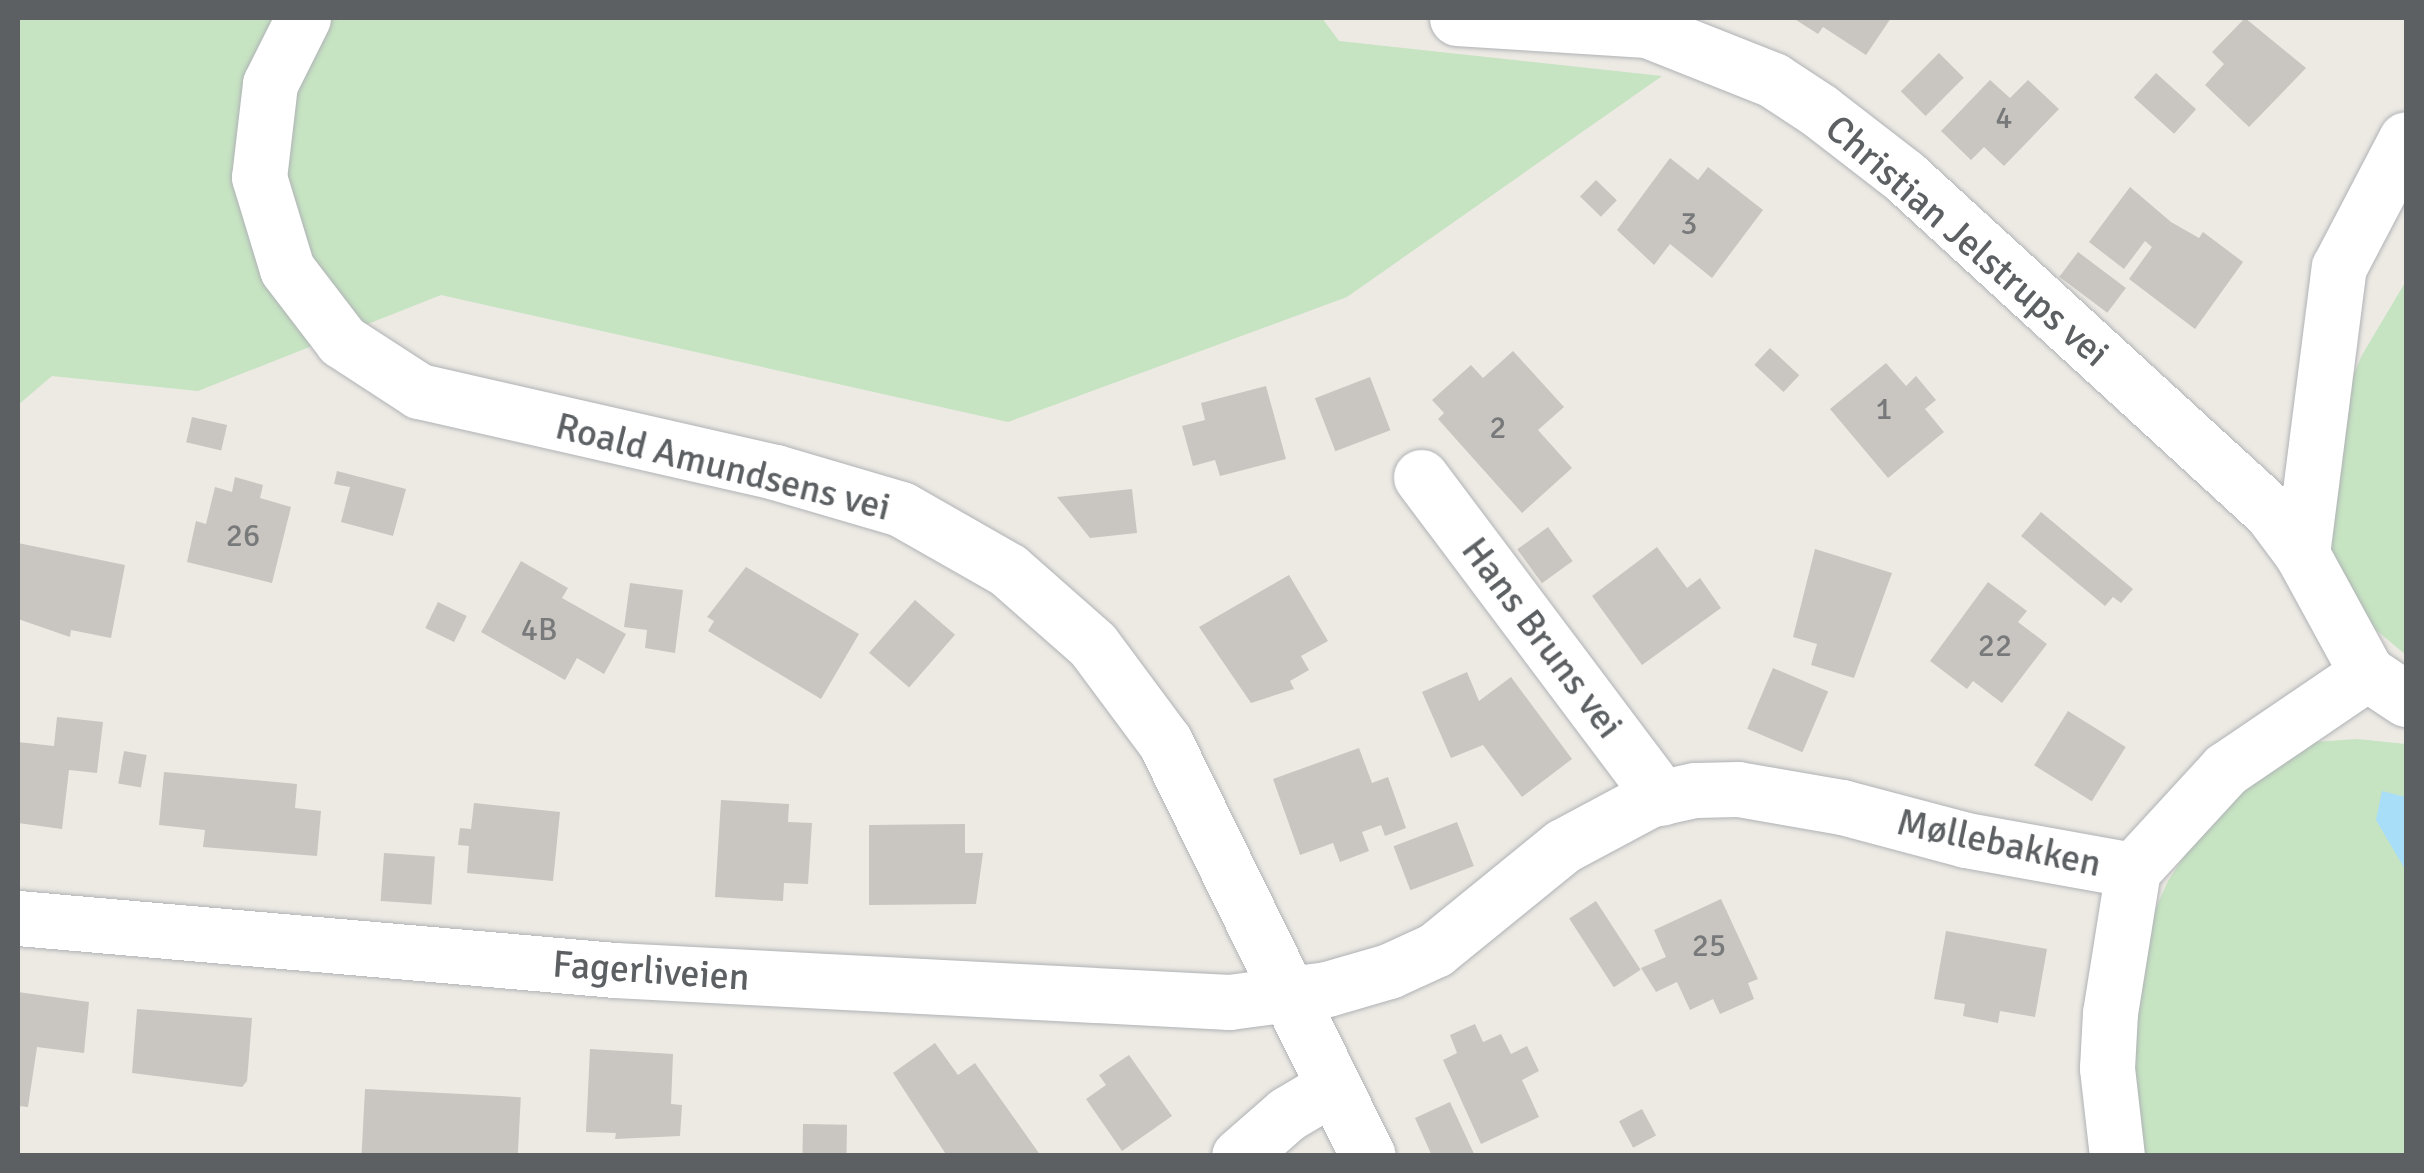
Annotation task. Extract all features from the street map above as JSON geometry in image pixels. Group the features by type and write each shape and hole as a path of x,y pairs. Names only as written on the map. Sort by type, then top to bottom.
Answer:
{"street":[{"name":"Roald Amundsens vei","path":"303,18 270,84 258,177 287,269 342,340 419,391 518,419 774,472 901,508 1008,570 1093,645 1165,742 1223,854 1284,996 1368,1156"},
{"name":"Christian Jelstrups vei","path":"1457,18 1647,30 1773,80 1904,176 2224,466 2302,554"},
{"path":"2302,554 2338,267 2406,139"},
{"name":"Hans Bruns vei","path":"1421,478 1662,798"},
{"name":"Møllebakken","path":"1284,996 1389,971 1435,950 1563,846 1662,798 1738,788 2132,870 2226,769 2387,686 2302,554"},
{"path":"2117,1156 2107,1068 2110,1014 2132,870"},
{"name":"Fagerliveien","path":"18,918 655,973 1178,1003 1284,996"},
{"path":"1239,1156 1287,1114 1331,1088"}],"green space":[{"path":"18,18 1322,18 1339,41 1662,76 1347,297 1008,422 441,295 198,391 52,376 18,405"},
{"path":"2406,281 2406,655 2346,605 2323,544 2332,426 2362,355"},
{"path":"2357,739 2406,744 2406,797 2382,792 2406,871 2406,1155 2131,1156 2124,1046 2150,921 2168,881 2220,802 2313,742"}],"water":[{"path":"2382,791 2406,797 2406,871 2376,820"}],"building":[{"path":"1793,18 1891,18 1866,55 1823,27 1818,34"},
{"path":"2245,18 2306,68 2249,127 2205,85 2224,64 2212,52"},
{"path":"1939,53 1964,78 1926,116 1901,91"},
{"path":"2156,73 2196,109 2174,134 2134,98"},
{"path":"1990,80 2010,98 2028,80 2059,109 2004,166 1984,147 1971,160 1941,131"},
{"path":"1670,158 1698,180 1708,167 1763,210 1712,278 1670,244 1654,265 1617,230"},
{"path":"1596,180 1617,200 1601,217 1580,197"},
{"path":"2130,187 2171,222 2199,238 2203,232 2243,262 2195,329 2129,279 2152,247 2145,241 2124,269 2089,242"},
{"path":"2078,252 2126,288 2107,313 2059,277"},
{"path":"1770,348 1799,375 1784,392 1754,365"},
{"path":"1513,351 1564,407 1538,430 1572,468 1522,513 1438,419 1444,413 1432,400 1471,365 1483,378"},
{"path":"1886,363 1906,386 1916,376 1936,400 1925,409 1944,432 1888,478 1830,409"},
{"path":"1370,377 1390,430 1335,451 1315,398"},
{"path":"1266,386 1286,459 1220,476 1215,460 1193,466 1182,426 1205,420 1201,403"},
{"path":"192,417 227,425 221,450 186,442"},
{"path":"337,471 406,489 393,536 341,522 350,487 334,484"},
{"path":"235,477 263,485 260,498 291,507 272,583 187,562 196,521 206,524 215,487 232,492"},
{"path":"1132,489 1137,533 1090,538 1057,497"},
{"path":"2041,512 2133,589 2121,603 2113,597 2105,606 2021,536"},
{"path":"1548,527 1573,561 1542,583 1517,549"},
{"path":"18,543 125,565 111,638 71,630 70,637 18,619"},
{"path":"1657,547 1687,588 1700,578 1721,608 1642,665 1592,596"},
{"path":"1815,549 1892,573 1854,678 1811,665 1817,644 1793,637"},
{"path":"521,561 568,588 562,598 626,634 604,674 577,658 565,680 481,632"},
{"path":"746,567 859,634 821,699 708,631 714,621 707,617"},
{"path":"1289,575 1328,641 1301,656 1309,670 1290,681 1294,689 1251,703 1199,627"},
{"path":"1988,582 2027,611 2018,622 2047,644 2002,703 1973,681 1967,689 1930,661"},
{"path":"630,583 683,590 675,653 645,648 647,630 624,627"},
{"path":"915,600 955,635 909,688 869,653"},
{"path":"438,602 467,616 454,642 425,628"},
{"path":"1773,668 1828,691 1802,752 1747,729"},
{"path":"1467,672 1479,701 1511,677 1572,759 1522,797 1483,745 1451,758 1422,692"},
{"path":"2068,711 2126,747 2092,801 2034,765"},
{"path":"57,717 103,722 97,773 69,770 62,829 18,823 18,742 54,746"},
{"path":"1359,748 1372,783 1388,777 1406,828 1385,836 1381,825 1362,832 1369,851 1340,862 1333,843 1300,855 1273,779"},
{"path":"124,751 147,755 141,787 118,783"},
{"path":"164,772 297,784 295,808 321,811 317,856 203,847 205,830 159,825"},
{"path":"721,800 789,804 788,822 812,823 808,884 784,883 783,901 715,897"},
{"path":"474,803 560,812 553,881 467,873 469,846 458,845 460,828 471,829"},
{"path":"1457,822 1474,866 1410,890 1394,846"},
{"path":"965,824 965,853 983,853 976,904 869,905 869,825"},
{"path":"384,853 435,857 432,904 381,901"},
{"path":"1721,899 1758,979 1748,983 1754,999 1720,1014 1713,999 1690,1010 1677,982 1656,992 1641,968 1666,957 1654,930"},
{"path":"1596,901 1641,970 1614,987 1569,918"},
{"path":"1946,931 2047,949 2035,1017 2000,1011 1998,1023 1963,1016 1965,1004 1934,999"},
{"path":"18,992 89,1002 84,1053 37,1047 28,1107 18,1106"},
{"path":"137,1009 252,1018 247,1081 242,1087 132,1073"},
{"path":"1475,1024 1483,1042 1501,1034 1511,1054 1527,1046 1539,1071 1522,1080 1539,1117 1481,1144 1443,1060 1457,1053 1450,1035"},
{"path":"935,1043 958,1075 975,1063 1041,1156 947,1156 893,1073"},
{"path":"590,1049 673,1054 671,1104 682,1105 680,1136 615,1139 616,1133 586,1132"},
{"path":"1129,1055 1172,1116 1122,1151 1086,1099 1106,1085 1099,1075"},
{"path":"365,1089 521,1097 518,1156 361,1156"},
{"path":"1450,1102 1475,1156 1432,1156 1415,1118"},
{"path":"1642,1109 1656,1135 1633,1148 1619,1121"},
{"path":"803,1124 847,1125 846,1155 802,1154"}]}
